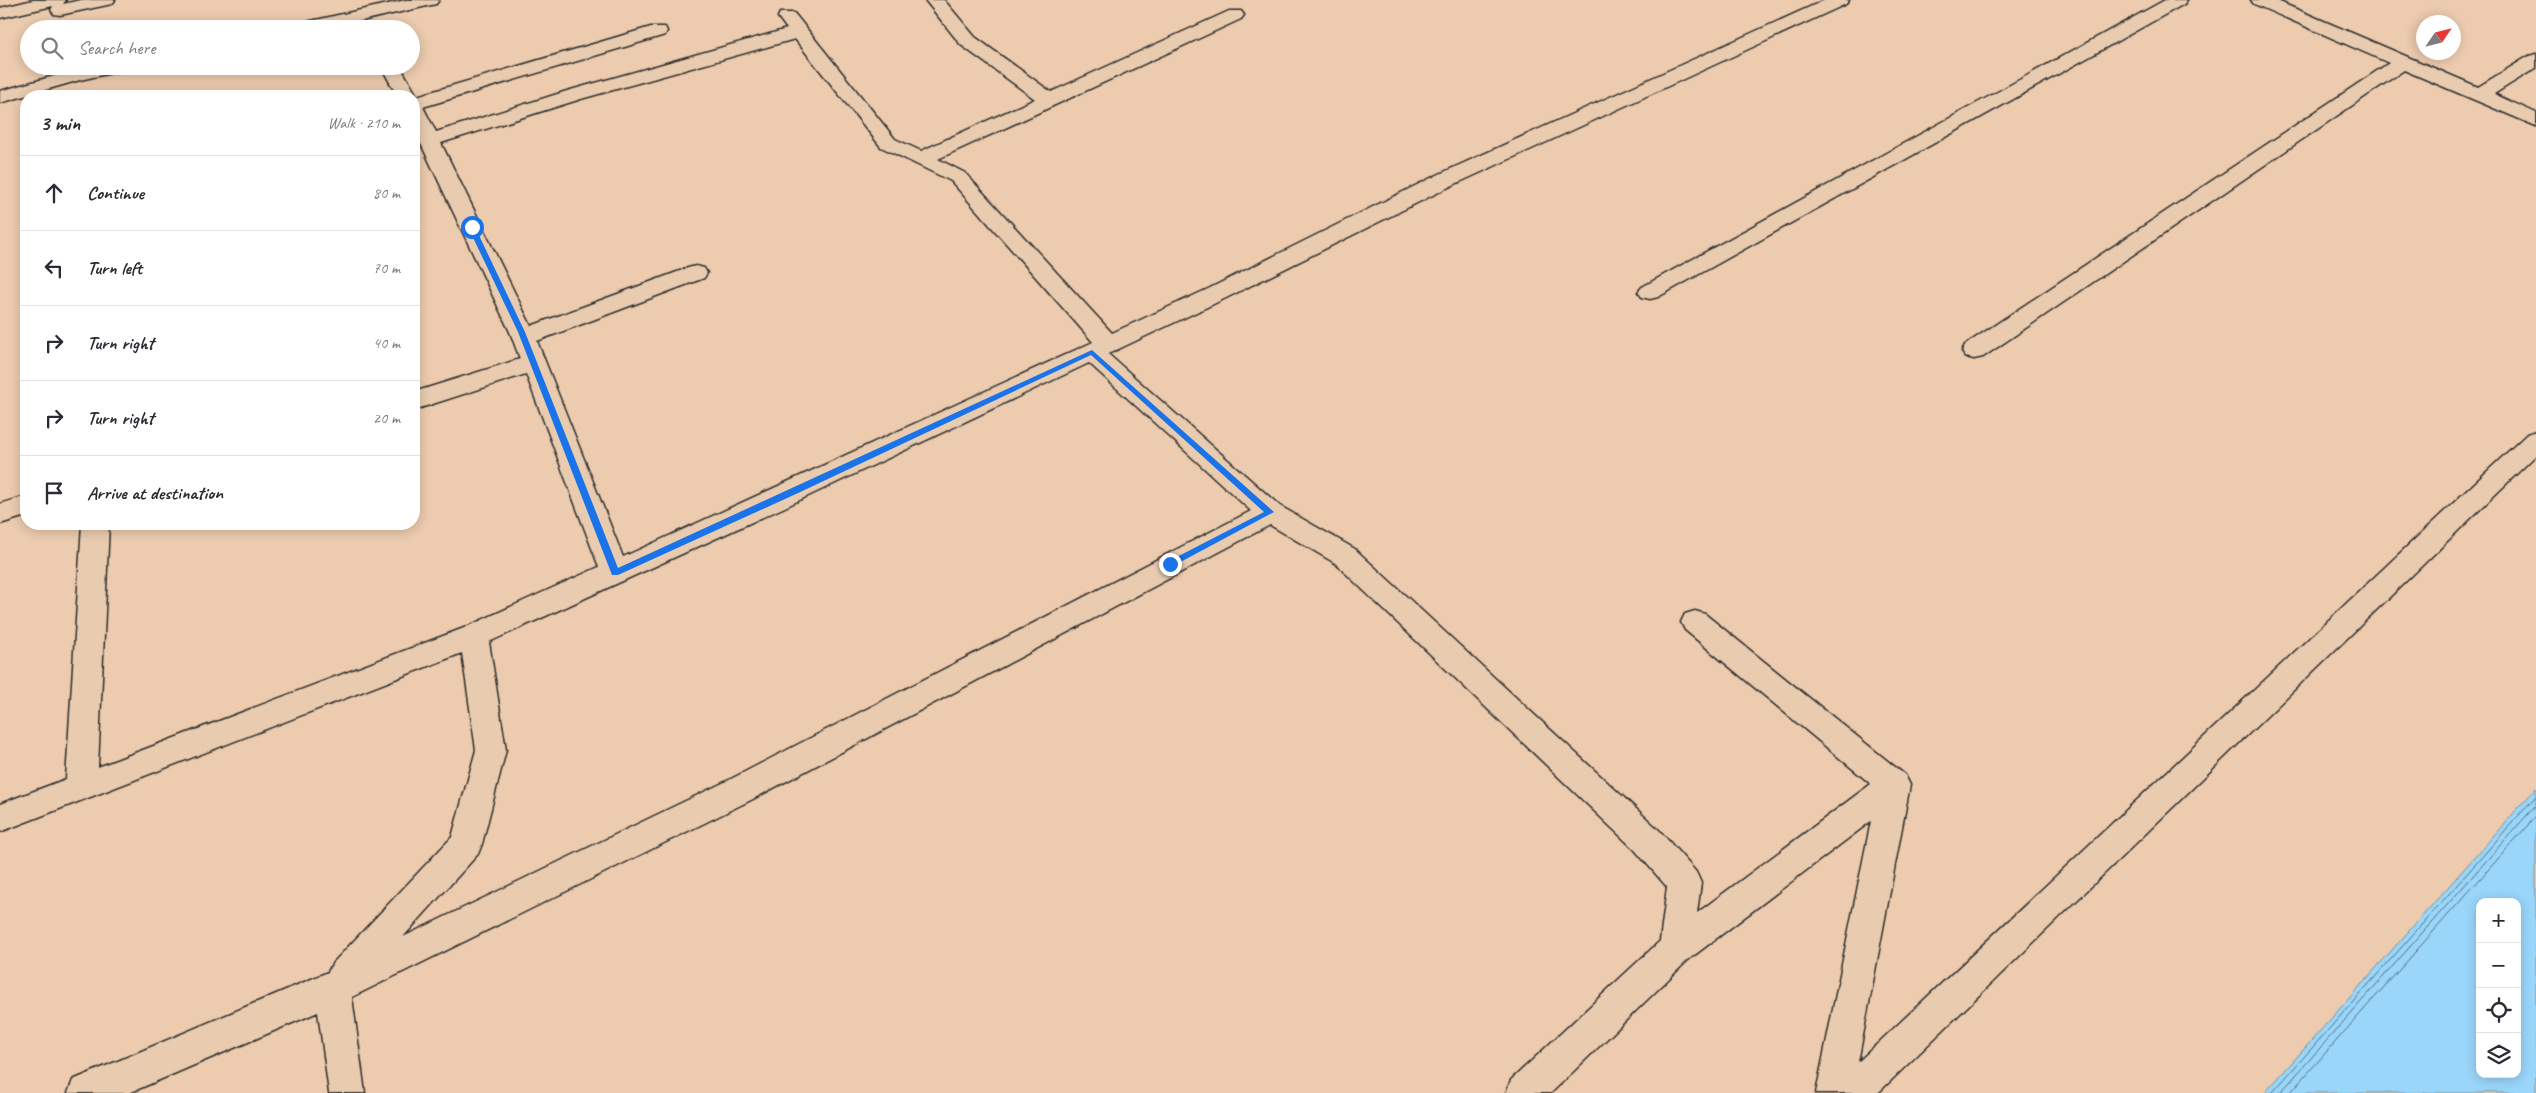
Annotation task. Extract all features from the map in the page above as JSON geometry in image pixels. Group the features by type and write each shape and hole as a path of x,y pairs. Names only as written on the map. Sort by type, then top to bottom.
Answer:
{"street":[{"path":"0,14 58,3 106,0"},
{"path":"371,20 430,0"},
{"path":"934,0 968,42 1050,101"},
{"path":"0,818 474,636 785,496 1216,294 1443,181 1840,0"},
{"path":"1650,292 2178,0"},
{"path":"2260,0 2285,4 2403,62 2536,120"},
{"path":"58,3 63,20"},
{"path":"920,159 1235,15"},
{"path":"430,140 792,24 888,143 958,177 1100,348 1270,512 1345,556 1647,840 1684,883 1676,949"},
{"path":"420,101 658,31"},
{"path":"2480,95 2536,60"},
{"path":"1974,351 2403,62"},
{"path":"20,90 63,75"},
{"path":"395,75 404,90"},
{"path":"0,97 20,90"},
{"path":"420,120 524,337 615,572"},
{"path":"524,337 696,274"},
{"path":"420,399 534,363"},
{"path":"1852,1093 2536,440"},
{"path":"0,514 20,508"},
{"path":"86,1093 333,988 740,790 1270,512"},
{"path":"81,787 96,530"},
{"path":"1695,622 1894,785"},
{"path":"333,988 466,844 491,750 474,636"},
{"path":"1524,1093 1676,949 1894,785"},
{"path":"1834,1093 1894,785"},
{"path":"333,988 347,1093"}],"water":[{"path":"2536,788 2536,1093 2265,1093"}],"route":[{"path":"472,227 522,332 615,572 794,492 1092,352 1270,512 1170,564"}]}
